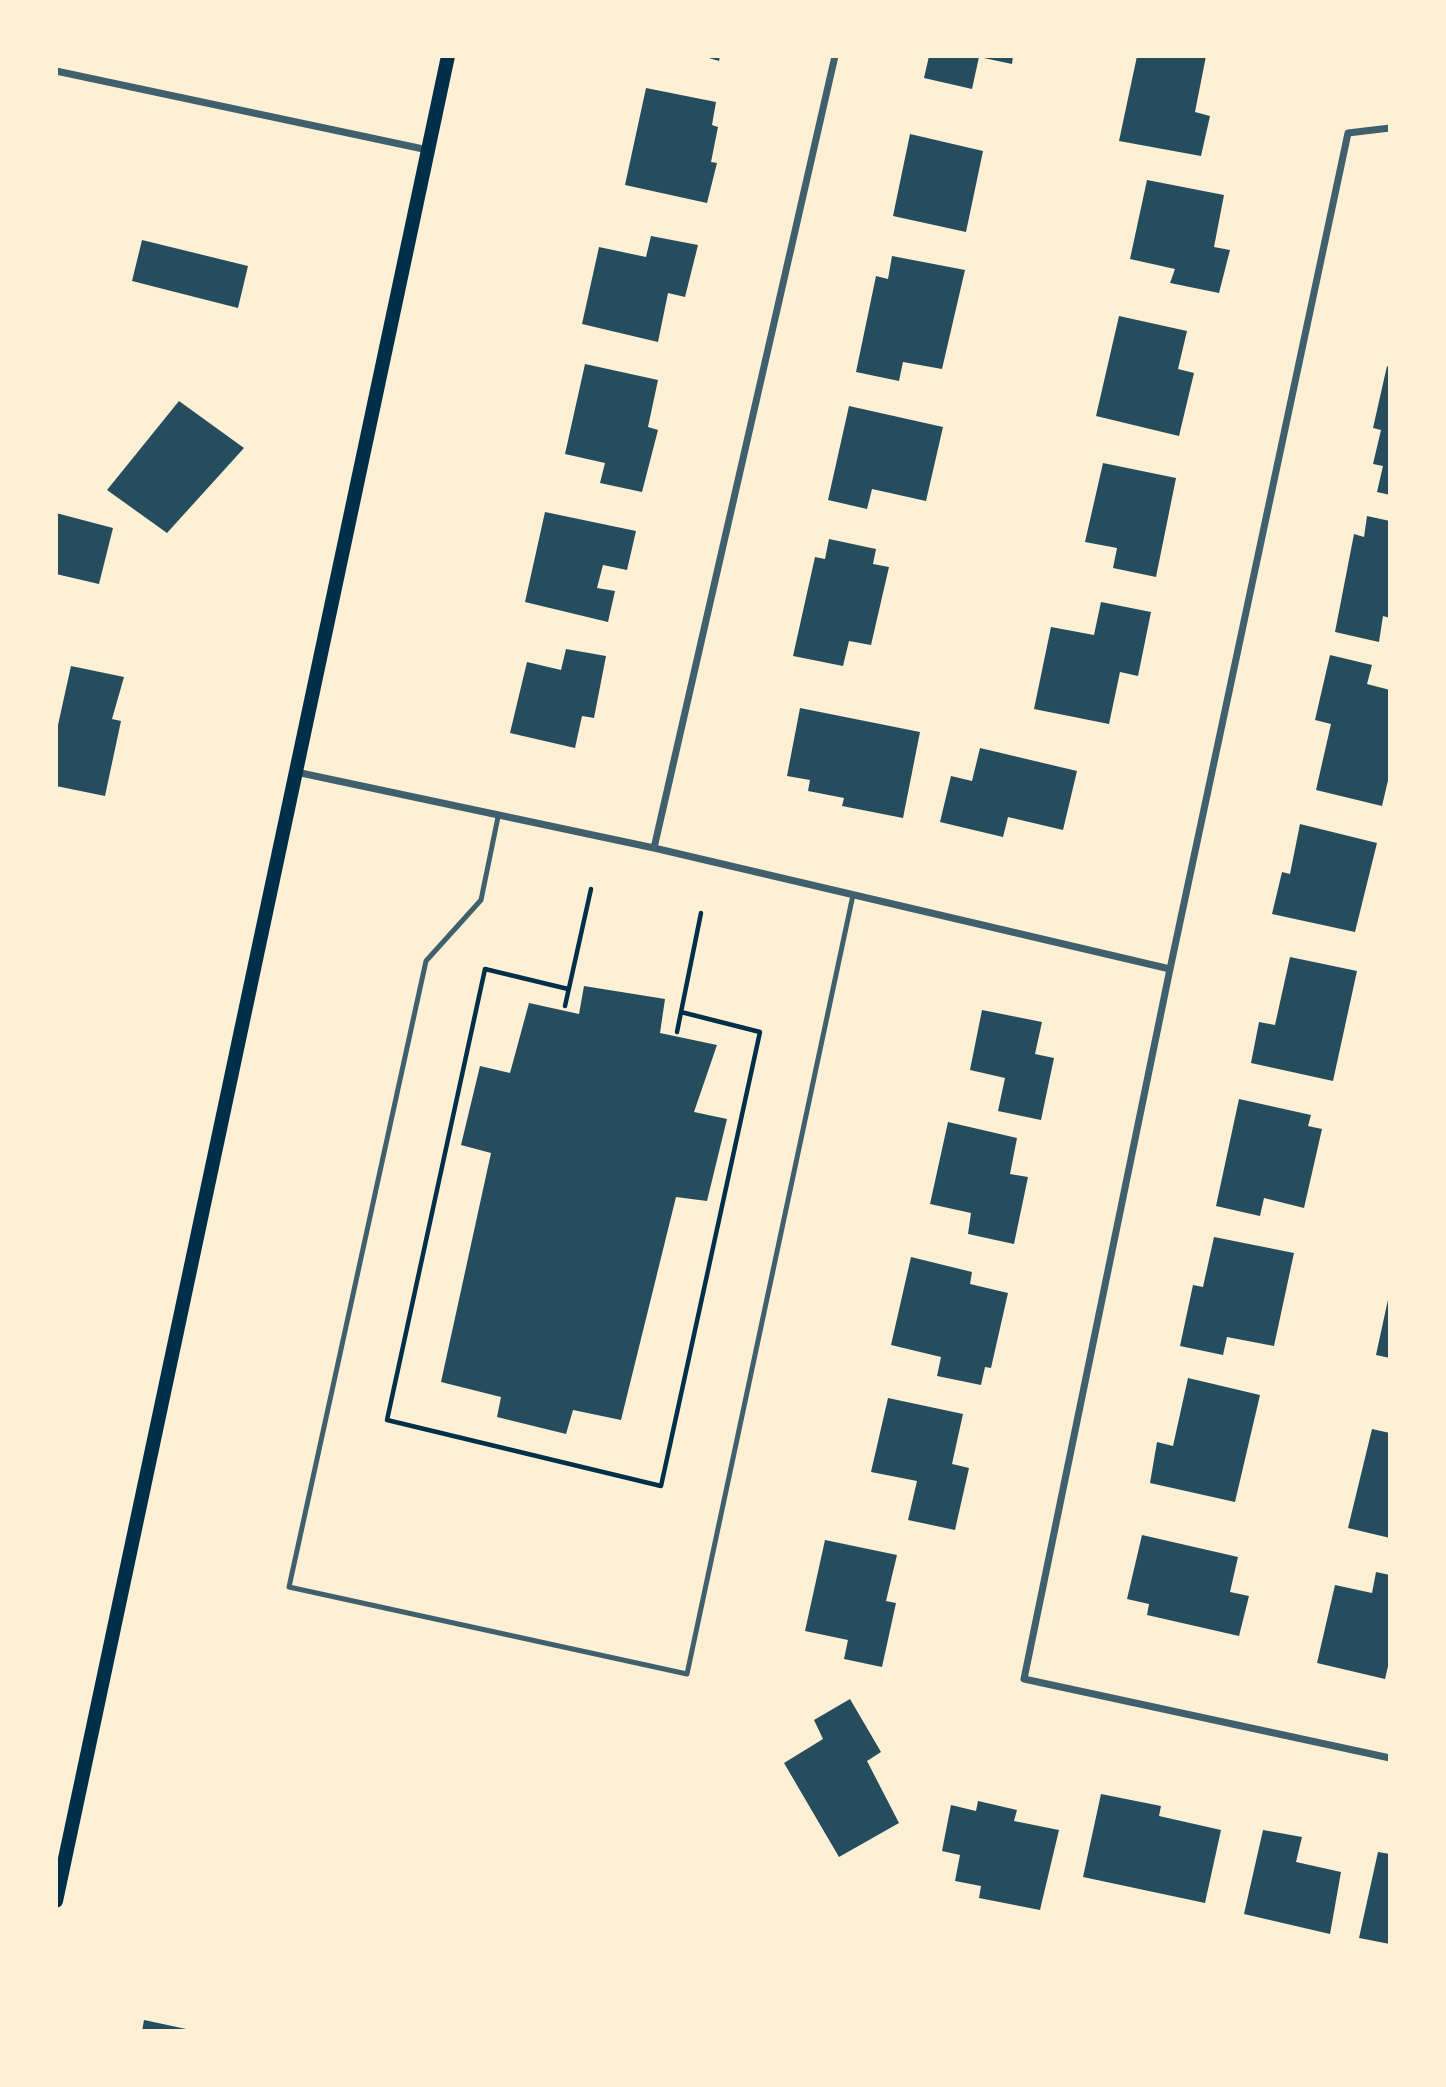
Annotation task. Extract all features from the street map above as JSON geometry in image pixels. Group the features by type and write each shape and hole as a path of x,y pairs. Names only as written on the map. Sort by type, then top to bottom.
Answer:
{"main road":[{"path":"56,1901 59,1872 448,56"}],"street":[{"path":"654,848 835,56"},
{"path":"56,71 428,150"},
{"path":"1390,128 1348,132 1170,969 1024,1679 1390,1758"},
{"path":"296,772 654,848 1170,969"}],"lane":[{"path":"498,817 481,900 426,961 289,1587 687,1674 853,895"}],"path":[{"path":"565,1006 591,889"},
{"path":"677,1032 701,913"},
{"path":"568,989 485,969 387,1420 661,1486 760,1032 681,1012"}],"building":[{"path":"702,56 720,56 719,61"},
{"path":"929,56 1013,56 1012,64 979,57 972,89 924,78"},
{"path":"1137,56 1206,56 1195,112 1210,116 1201,156 1119,141"},
{"path":"646,88 716,102 712,125 718,127 711,162 717,163 707,203 625,185"},
{"path":"910,134 983,151 966,232 893,216"},
{"path":"1147,180 1224,195 1214,247 1230,250 1219,293 1170,283 1175,269 1130,259"},
{"path":"651,236 698,245 685,297 668,293 658,342 582,324 599,247 646,257"},
{"path":"142,240 248,266 238,308 132,281"},
{"path":"892,256 965,270 942,369 903,362 899,381 856,372 876,276 888,279"},
{"path":"1119,316 1187,331 1178,369 1194,373 1179,436 1096,416"},
{"path":"585,364 658,380 648,427 658,430 642,492 600,483 605,463 565,454"},
{"path":"1387,366 1390,367 1390,495 1377,492 1383,466 1373,464 1381,430 1373,428"},
{"path":"179,401 244,448 167,533 107,490"},
{"path":"849,406 943,427 926,501 872,489 867,509 828,500"},
{"path":"1103,463 1176,478 1156,577 1113,568 1117,548 1085,542"},
{"path":"545,512 636,531 627,570 603,565 597,588 615,591 608,622 525,602"},
{"path":"56,513 113,528 99,584 56,574"},
{"path":"1367,516 1390,521 1390,618 1383,616 1379,642 1335,632 1354,534 1364,537"},
{"path":"829,539 876,549 873,564 889,567 871,645 849,641 843,666 793,656 815,557 825,559"},
{"path":"1101,602 1151,612 1138,676 1120,672 1109,724 1034,709 1051,627 1094,635"},
{"path":"566,649 606,656 594,718 582,716 575,748 510,733 527,662 561,670"},
{"path":"1330,655 1372,665 1367,684 1390,690 1390,772 1382,806 1316,790 1331,724 1315,720"},
{"path":"71,666 124,677 112,719 121,721 105,796 56,786 56,734"},
{"path":"800,708 920,732 903,818 842,806 844,798 808,791 810,780 787,776"},
{"path":"980,748 1077,771 1063,830 1008,817 1003,837 940,822 951,776 972,781"},
{"path":"1300,824 1377,843 1355,932 1272,914 1282,872 1290,874"},
{"path":"1290,957 1357,971 1333,1081 1251,1063 1259,1022 1275,1025"},
{"path":"584,986 665,999 660,1033 717,1045 694,1112 727,1119 707,1201 676,1197 621,1420 573,1410 566,1434 497,1417 501,1397 441,1382 491,1153 461,1145 480,1066 510,1073 529,1003 579,1014"},
{"path":"982,1010 1042,1022 1035,1054 1054,1058 1041,1120 998,1111 1005,1078 970,1070"},
{"path":"1239,1099 1311,1115 1308,1126 1322,1129 1304,1208 1264,1198 1260,1216 1216,1206"},
{"path":"948,1122 1017,1138 1010,1174 1028,1177 1014,1244 968,1234 971,1213 930,1204"},
{"path":"1214,1237 1294,1253 1274,1346 1227,1337 1223,1355 1180,1346 1193,1285 1203,1287"},
{"path":"911,1257 972,1272 970,1284 1008,1293 991,1368 985,1367 981,1385 937,1376 941,1357 891,1345"},
{"path":"1390,1296 1390,1358 1376,1355"},
{"path":"1188,1378 1260,1395 1235,1502 1150,1483 1157,1442 1173,1446"},
{"path":"888,1398 963,1414 952,1464 969,1468 955,1530 908,1520 917,1481 871,1472"},
{"path":"1372,1429 1390,1433 1390,1538 1348,1528"},
{"path":"1142,1535 1238,1557 1230,1592 1249,1596 1239,1636 1147,1615 1149,1604 1127,1599"},
{"path":"825,1540 897,1555 886,1601 896,1603 882,1667 844,1659 848,1640 805,1631"},
{"path":"1376,1572 1390,1575 1390,1658 1385,1679 1317,1663 1335,1585 1372,1593"},
{"path":"850,1699 881,1752 867,1761 899,1823 839,1857 784,1763 823,1739 814,1720"},
{"path":"1101,1794 1161,1806 1159,1816 1221,1830 1205,1903 1083,1877"},
{"path":"978,1801 1017,1810 1014,1821 1059,1830 1040,1910 979,1898 981,1886 955,1881 960,1855 942,1851 951,1805 976,1811"},
{"path":"1263,1830 1302,1837 1296,1862 1341,1872 1330,1934 1244,1914"},
{"path":"1378,1852 1390,1854 1390,1944 1359,1938"},
{"path":"144,2020 191,2030 191,2031 142,2031"}]}
